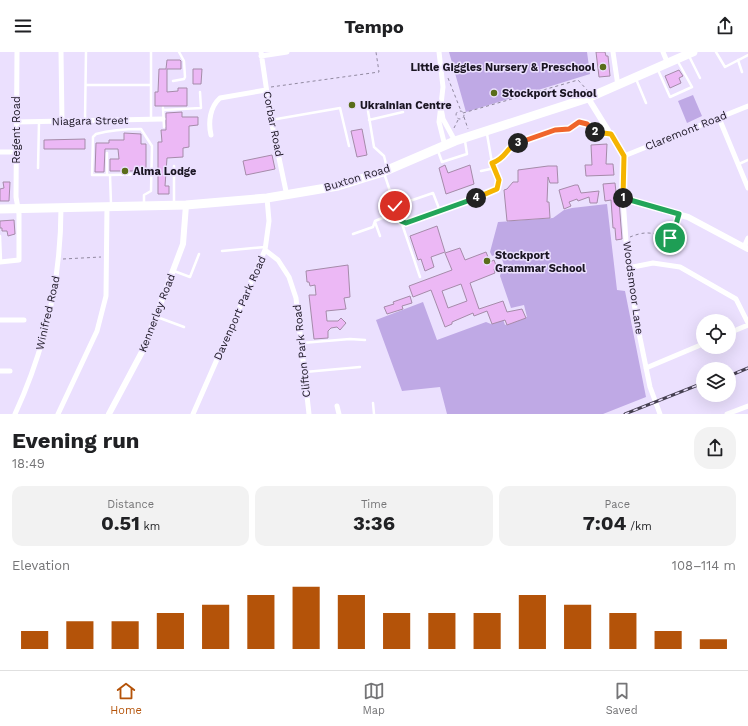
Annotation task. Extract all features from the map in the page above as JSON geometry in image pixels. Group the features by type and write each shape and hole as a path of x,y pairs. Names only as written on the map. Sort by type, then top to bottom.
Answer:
{"highway":[{"name":"Buxton Road","path":"0,209 174,206 287,196 338,186 385,171 463,139 591,97 658,69 691,53"}],"street":[{"name":"Regent Road","path":"0,262 19,260 16,122 17,52"},
{"path":"61,52 62,121"},
{"path":"261,54 287,52"},
{"path":"440,52 443,88 439,122 441,147"},
{"path":"613,52 618,86"},
{"path":"663,52 668,64"},
{"name":"Corbar Road","path":"261,54 271,120 287,196"},
{"path":"211,135 209,125 210,116 216,102 220,98 266,89"},
{"path":"591,97 624,156"},
{"name":"Claremont Road","path":"624,156 748,106"},
{"path":"441,107 443,118 463,139"},
{"path":"719,118 748,188"},
{"name":"Niagara Street","path":"16,122 163,119"},
{"path":"0,152 11,152"},
{"name":"Woodsmoor Lane","path":"624,156 623,199 628,268 646,368 656,405 660,414"},
{"name":"Davenport Park Road","path":"193,414 265,249 269,221 267,198"},
{"path":"623,199 688,217 746,248 748,238"},
{"name":"Kennerley Road","path":"109,414 131,374 156,317 173,271 184,239 186,205"},
{"path":"58,414 97,331 106,296 109,206"},
{"name":"Winifred Road","path":"15,414 29,383 45,332 59,259 61,243 61,207"},
{"name":"Clifton Park Road","path":"265,249 278,260 289,277 296,298 308,414"},
{"path":"628,268 653,263 686,270 736,299 748,324 736,330"},
{"path":"0,320 24,320"},
{"path":"646,368 696,347"},
{"path":"0,371 10,371"},
{"path":"337,406 339,414"},
{"path":"727,414 748,406"}],"lane":[{"path":"85,121 86,52"},
{"path":"151,52 151,119"},
{"path":"173,81 182,80 185,77 184,61 179,52"},
{"path":"716,52 725,67 748,55"},
{"path":"691,53 700,78"},
{"path":"658,69 670,97 692,86 677,60"},
{"path":"738,60 742,72"},
{"path":"636,78 646,104"},
{"path":"86,85 151,85"},
{"path":"164,127 163,109 201,108 200,92"},
{"path":"370,105 368,111 374,147 384,156 385,171 395,206 420,278"},
{"path":"271,120 340,108 348,146"},
{"path":"369,120 403,112"},
{"path":"38,168 39,122"},
{"path":"492,163 501,160 510,147 516,144 555,130 569,129 579,122 587,124 596,133 611,134"},
{"path":"144,206 144,195 151,191 152,146 141,129 124,129 121,131 96,134 93,137 92,175 151,174"},
{"path":"401,221 406,223 412,222 497,189 499,180 492,163 487,131"},
{"path":"441,147 442,162 467,154 463,139"},
{"path":"108,153 109,206"},
{"path":"738,164 748,160"},
{"path":"174,166 174,206"},
{"path":"480,171 495,168"},
{"path":"395,206 433,192 440,211"},
{"path":"353,234 373,227 375,221 397,212"},
{"path":"375,221 380,236"},
{"path":"0,236 2,238 0,262"},
{"path":"222,251 265,249"},
{"path":"173,271 190,277 200,254"},
{"path":"156,317 184,327"},
{"path":"301,343 350,339 365,340"},
{"path":"304,372 360,367"},
{"path":"373,403 374,414"}],"path":[{"path":"266,89 379,72 376,52"},
{"path":"447,77 464,116 463,139"},
{"path":"463,113 578,80 591,97"},
{"path":"452,126 454,128 458,119 456,114 461,111"},
{"path":"458,119 464,116"},
{"path":"626,238 647,233 670,238 673,235 679,214"},
{"path":"59,259 108,256"}],"shaded area":[{"name":"Stockport School","path":"449,52 587,52 590,74 466,112"},
{"path":"693,95 702,116 687,123 678,101"},
{"path":"607,204 617,290 625,291 646,397 603,414 447,414 440,387 402,391 376,320 423,302 437,340 486,322 491,324 503,319 505,325 527,317 524,305 511,308 500,276 502,269 505,268 500,253 492,256 490,252 498,222 553,218 564,210"}],"building":[{"name":"Little Giggles Nursery & Preschool","path":"596,52 605,52 606,56 608,56 610,76 599,77"},
{"path":"167,60 180,60 181,69 167,69 167,92 178,91 178,88 187,88 187,106 155,106 155,92 158,92 159,69 166,69"},
{"path":"193,69 202,69 201,84 193,84"},
{"path":"679,70 683,76 679,78 681,83 670,88 665,76"},
{"path":"182,112 182,117 198,117 198,125 189,126 189,147 183,148 183,157 167,158 165,186 169,186 169,194 158,194 158,142 162,142 161,130 166,130 166,113"},
{"path":"362,129 367,155 357,157 351,131"},
{"path":"124,133 141,134 141,144 146,144 146,171 110,171 110,159 119,159 118,149 105,149 104,172 95,172 96,143 109,143 109,140 124,140"},
{"path":"85,139 85,149 44,149 44,140"},
{"path":"607,144 606,164 613,164 614,175 586,176 585,165 592,165 591,145"},
{"path":"272,155 275,169 246,175 243,161"},
{"path":"445,165 448,173 470,165 474,184 446,194 439,168"},
{"path":"557,166 558,183 550,183 548,177 547,202 549,202 550,218 507,221 504,190 507,189 513,182 518,182 518,170"},
{"path":"3,182 10,182 9,201 0,201 0,189 4,188"},
{"path":"615,183 617,202 619,201 622,239 616,240 615,228 613,228 611,200 605,201 603,184"},
{"path":"578,185 581,193 599,191 597,203 590,203 589,197 578,201 577,199 569,202 571,206 564,209 559,190"},
{"path":"14,220 15,234 8,236 7,231 2,231 2,228 0,228 0,221"},
{"path":"437,226 445,252 431,257 434,267 425,271 421,259 418,260 410,236"},
{"path":"460,248 465,260 486,252 490,262 494,260 497,268 494,269 495,273 470,283 479,309 503,301 507,312 522,309 526,318 507,325 505,320 492,324 487,311 474,316 473,313 452,322 452,324 445,327 431,290 413,297 409,286 452,270 445,253","holes":["461,284 467,301 448,308 442,291"]},
{"path":"348,265 350,297 344,298 346,309 326,311 327,321 338,321 341,318 346,323 340,330 337,327 331,328 328,331 328,338 314,339 309,295 316,295 315,285 310,286 309,282 307,282 306,271"},
{"path":"410,296 412,303 402,306 403,309 387,314 384,307"}],"railway":[{"path":"736,373 748,368"},
{"path":"625,414 696,386"}],"place":[{"name":"Little Giggles Nursery & Preschool","path":"603,67"},
{"name":"Stockport School","path":"494,93"},
{"name":"Ukrainian Centre","path":"352,105"},
{"name":"Alma Lodge","path":"125,171"},
{"name":"Stockport Grammar School","path":"487,261"}],"route":[{"path":"395,206 401,221 406,223 492,192 497,189 499,180 492,163 504,158 510,147 541,134 555,130 569,129 579,122 583,122 596,133 611,134 624,156 623,199 679,214 673,235 670,238"}]}
